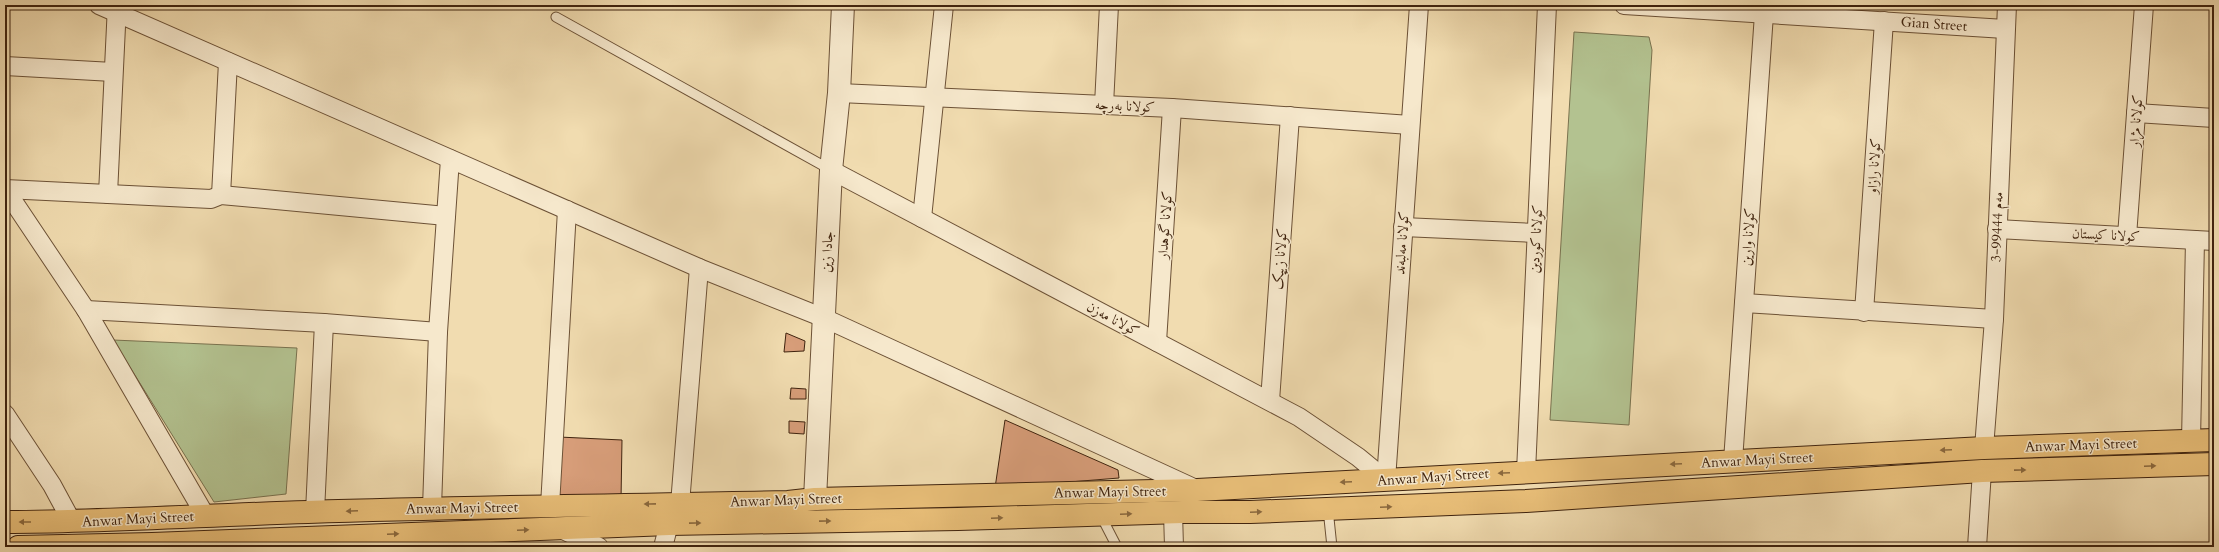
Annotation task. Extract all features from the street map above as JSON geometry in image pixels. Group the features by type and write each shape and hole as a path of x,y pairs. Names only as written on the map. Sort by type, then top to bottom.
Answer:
{"main road":[{"name":"Anwar Mayi Street","path":"5,522 72,522 432,508 788,502 815,499 1197,490 1984,448 2214,440"},
{"name":"Anwar Mayi Street","path":"18,547 201,544 670,524 958,519 1173,512 1250,512 1526,501 1982,471 2214,464"},
{"path":"956,495 958,519"}],"street":[{"path":"99,5 116,9 228,62 699,268 824,318 1197,490"},
{"name":"جادا زین","path":"815,499 831,170 839,94 843,5"},
{"path":"922,218 944,5"},
{"path":"1104,104 1109,5"},
{"name":"کولانا مەلبەند","path":"1386,480 1419,5"},
{"name":"کولانا کوردین","path":"1526,472 1547,5"},
{"name":"Gian Street","path":"1624,5 1764,14 1799,10 1884,21 2005,29"},
{"name":"مەم 99444-3","path":"1984,448 1994,319 2007,5"},
{"name":"کولانا مژار","path":"2127,236 2144,5"},
{"path":"108,194 116,9"},
{"name":"کولانا وارین","path":"1733,461 1764,14"},
{"name":"کولانا رازاو","path":"1864,312 1884,21"},
{"path":"221,195 228,62"},
{"path":"5,66 113,72"},
{"name":"کولانا بەرچە","path":"839,94 1104,104 1410,125"},
{"name":"کولانا گوهدار","path":"1157,342 1172,108"},
{"path":"2136,113 2214,118"},
{"name":"کولانا زیپک","path":"1270,401 1290,116"},
{"path":"432,508 438,332 450,159"},
{"name":"کولانا مەزن","path":"831,170 1270,401 1330,437 1386,480"},
{"path":"5,189 212,199 221,195 446,216"},
{"path":"5,189 86,310 205,516"},
{"path":"550,506 567,210"},
{"path":"1403,227 1536,233"},
{"name":"کولانا کیستان","path":"1997,229 2214,242"},
{"path":"2191,442 2195,240"},
{"path":"680,504 699,268"},
{"path":"1744,303 1864,312 1994,319"},
{"path":"86,310 324,323 438,332"},
{"path":"315,512 324,323"},
{"path":"5,414 52,484 72,522 74,546"},
{"path":"1977,547 1982,471"},
{"path":"48,547 52,484"},
{"path":"1173,512 1174,547"},
{"path":"663,547 670,524"},
{"path":"559,528 600,547"}],"lane":[{"path":"556,17 831,170"},
{"path":"1328,509 1332,547"},
{"path":"1101,514 1117,547"}],"green space":[{"path":"1574,32 1649,37 1652,50 1629,425 1550,420"},
{"path":"113,340 297,348 286,494 214,502"}],"building":[{"path":"786,333 805,341 804,351 784,352"},
{"path":"791,388 806,389 806,399 790,399"},
{"path":"1005,420 1118,470 1119,478 995,488"},
{"path":"789,421 805,422 804,434 789,433"},
{"path":"559,437 622,440 621,500 553,502"}]}
